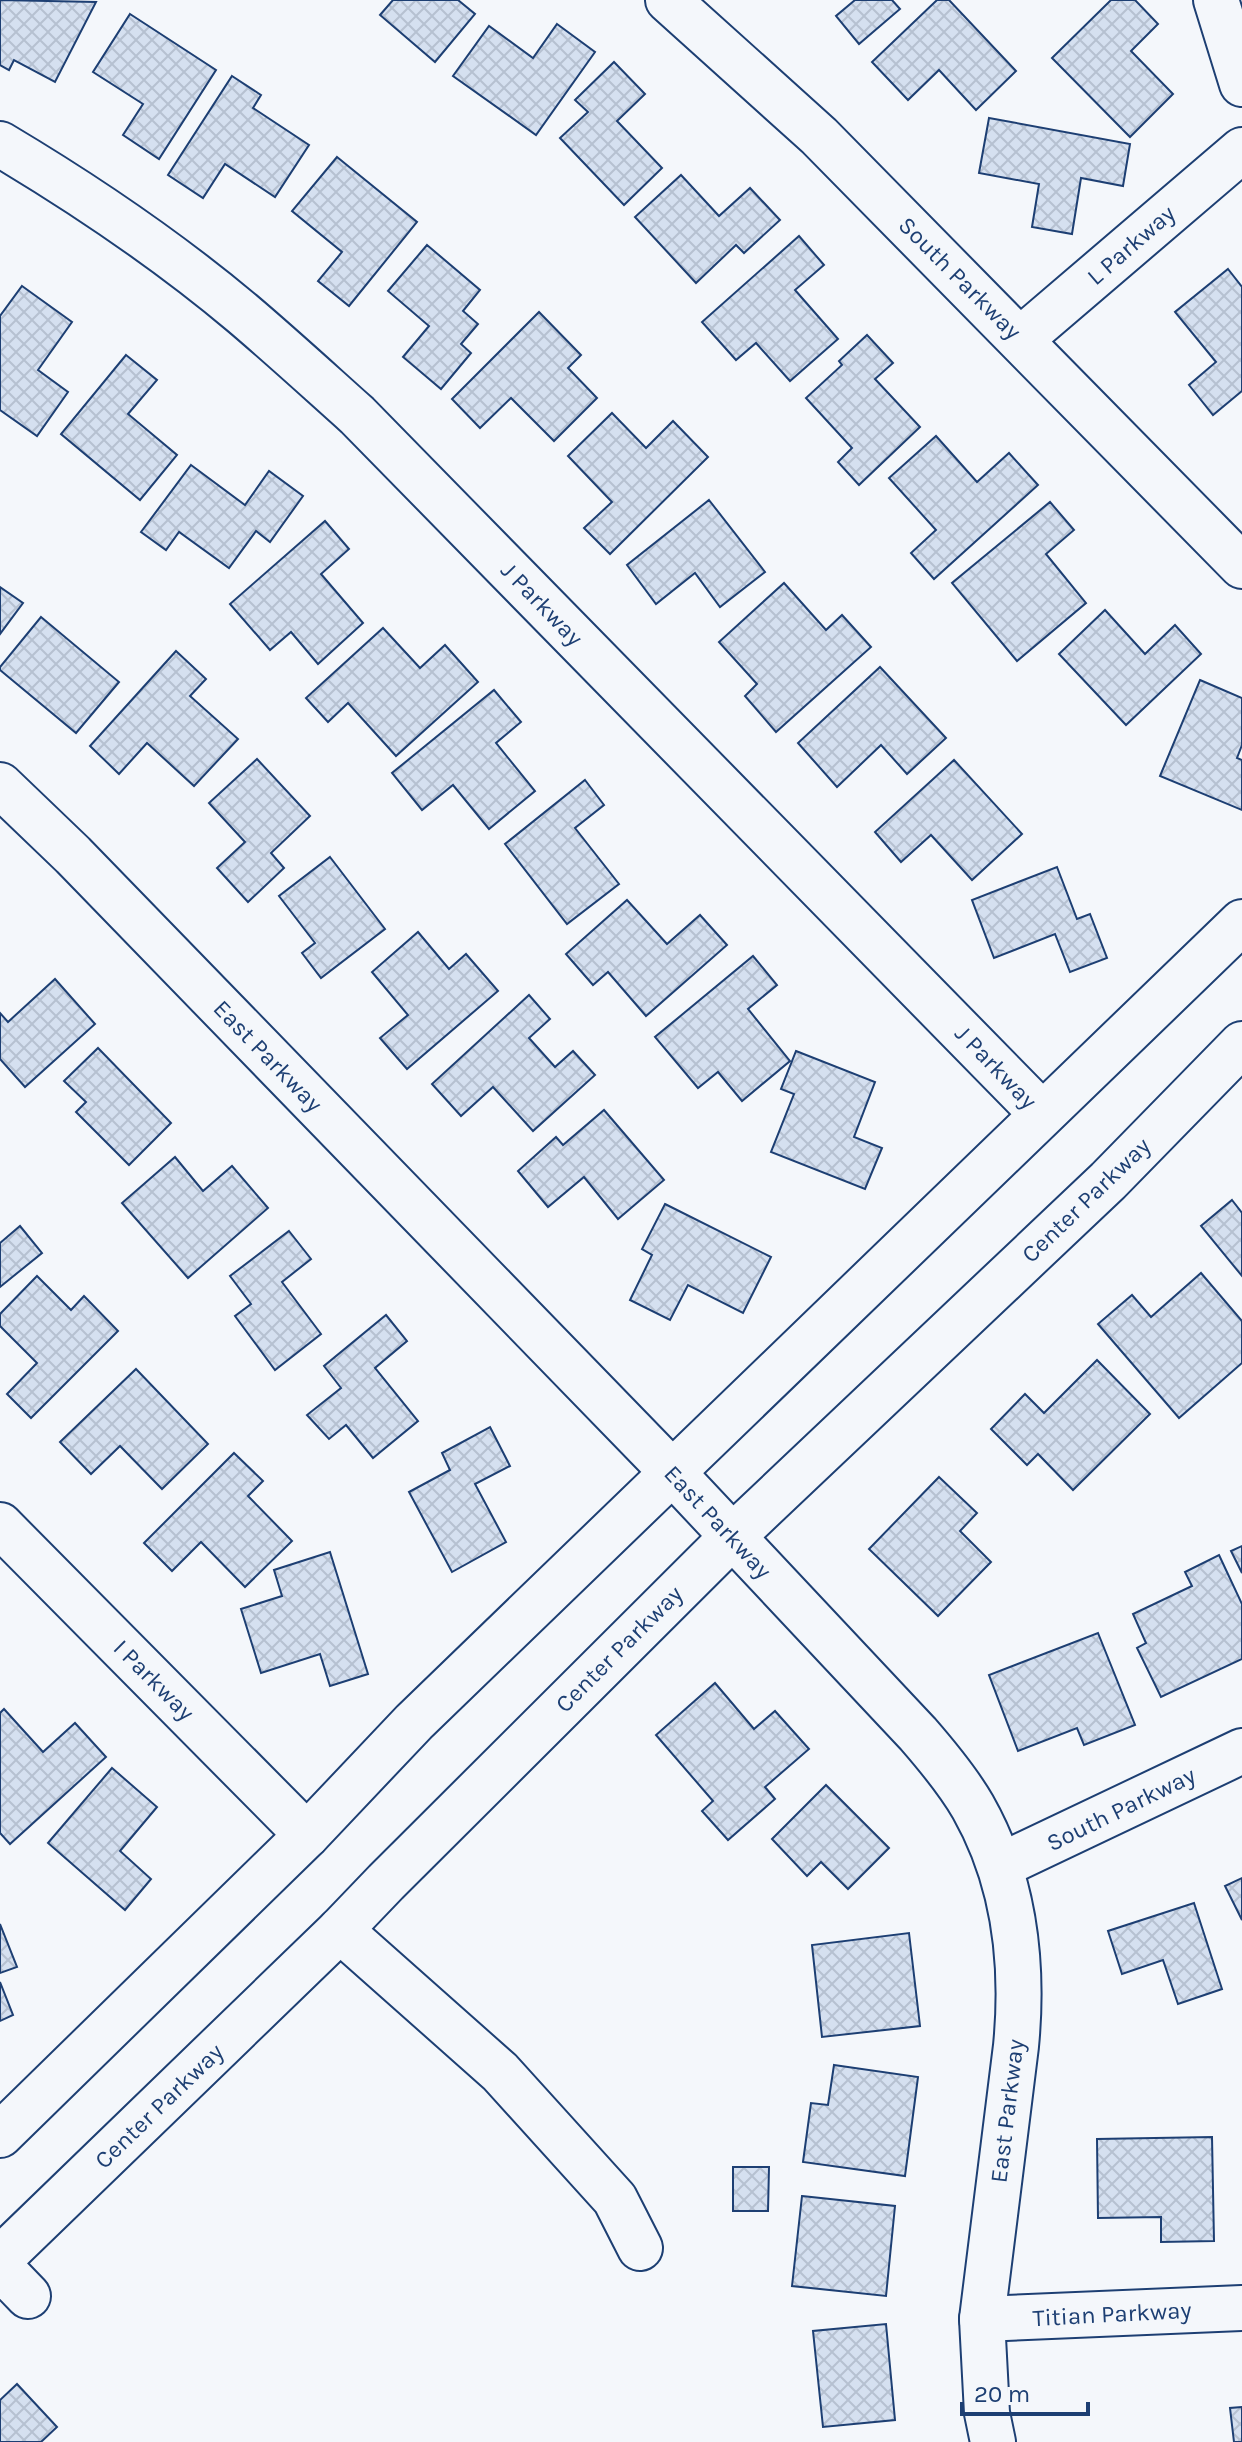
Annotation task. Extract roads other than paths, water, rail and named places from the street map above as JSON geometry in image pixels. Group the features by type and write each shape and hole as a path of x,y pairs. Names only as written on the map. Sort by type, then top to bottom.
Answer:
{"street":[{"name":"South Parkway","path":"668,0 819,136 1242,566"},
{"path":"1216,0 1242,84"},
{"name":"J Parkway","path":"0,144 54,176 180,265 241,313 357,415 1042,1114"},
{"name":"L Parkway","path":"1021,339 1242,150"},
{"name":"East Parkway","path":"0,785 73,855 673,1473 918,1734 950,1772 974,1808 1000,1866 1013,1915 1019,1958 1020,2002 982,2319 987,2413 993,2442"},
{"path":"0,2135 307,1835 414,1722 1242,922"},
{"name":"Center Parkway","path":"7,2265 732,1537 1108,1181 1242,1044"},
{"name":"I Parkway","path":"0,1525 307,1835"},
{"name":"South Parkway","path":"1000,1866 1242,1751"},
{"path":"340,1930 500,2072 615,2199 640,2248"},
{"name":"Titian Parkway","path":"982,2319 1242,2308"}]}
